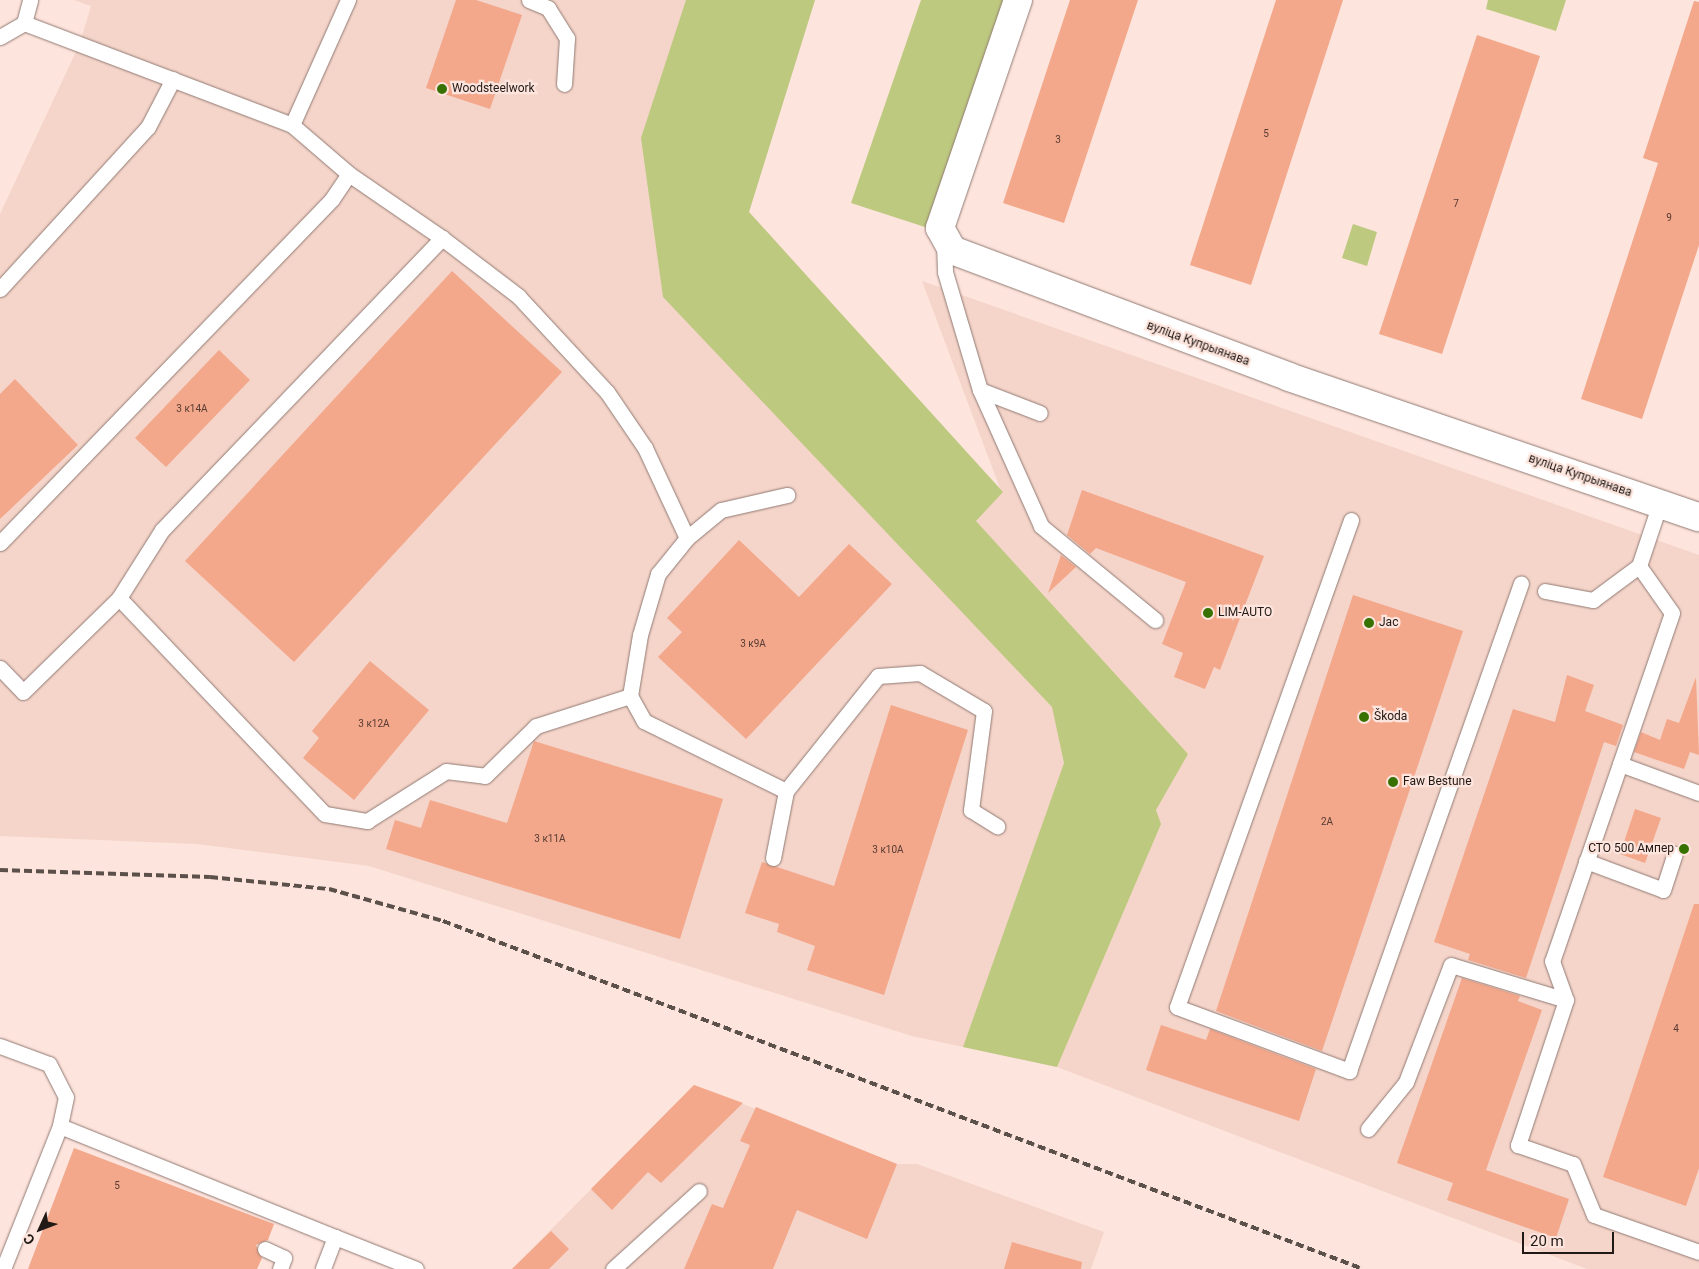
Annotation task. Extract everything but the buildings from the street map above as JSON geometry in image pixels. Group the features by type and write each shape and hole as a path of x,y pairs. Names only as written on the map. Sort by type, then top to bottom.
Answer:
{"street":[{"path":"944,242 940,228 1018,0"},
{"name":"вуліца Купрыянава","path":"944,242 963,258 1289,377 1699,517"}],"lane":[{"path":"0,37 24,23 30,0"},
{"path":"292,125 348,0"},
{"path":"530,0 548,8 567,38 564,84"},
{"path":"24,23 292,125 349,174 442,238 518,296 607,392 645,448 687,538"},
{"path":"0,289 148,128 173,79"},
{"path":"0,543 332,199 349,174"},
{"path":"0,668 23,692 119,598 162,530 442,238"},
{"path":"944,242 945,272 980,390 1040,526 1155,620"},
{"path":"980,390 1040,413"},
{"path":"786,791 644,721 630,696 640,635 658,574 687,538 721,510 787,495"},
{"path":"1545,591 1593,600 1639,566 1660,503"},
{"path":"1351,520 1177,1006 1349,1071 1521,584"},
{"path":"1639,566 1672,613 1552,961 1566,1000 1518,1144 1573,1164 1594,1215 1699,1252"},
{"path":"119,598 325,814 367,821 446,771 485,776 536,726 630,696"},
{"path":"773,858 786,791 878,676 920,673 984,711 971,810 997,826"},
{"path":"1620,764 1699,793"},
{"path":"1586,861 1663,890 1675,854"},
{"path":"1368,1129 1406,1082 1451,965 1566,1000"},
{"path":"0,1046 49,1064 66,1097 60,1126 3,1269"},
{"path":"60,1126 416,1269"},
{"path":"613,1269 699,1191"},
{"path":"323,1269 336,1236"},
{"path":"265,1249 284,1258 280,1269"}],"shaded area":[{"path":"74,0 815,0 749,212 1001,491 922,281 1699,555 1699,1269 1587,1269 1057,1067 912,1036 369,866 197,844 0,836 0,214 80,43 91,6"},
{"path":"694,1085 897,1164 917,1164 1104,1232 1091,1269 512,1269"}],"green space":[{"path":"686,0 815,0 749,212 1003,492 976,521 1188,754 1156,810 1161,824 1057,1067 963,1047 1064,763 1052,707 663,297 641,138"},
{"path":"921,0 1012,0 928,228 851,203"},
{"path":"1488,0 1566,0 1556,31 1486,9"},
{"path":"1353,224 1377,232 1367,266 1342,258"}],"railway":[{"path":"0,870 210,877 329,889 443,921 1363,1269"}],"place":[{"name":"Woodsteelwork","path":"442,89"},
{"name":"LIM-AUTO","path":"1208,613"},
{"name":"Jac","path":"1369,623"},
{"name":"Škoda","path":"1364,717"},
{"name":"Faw Bestune","path":"1393,782"},
{"name":"СТО 500 Ампер","path":"1684,849"}]}
